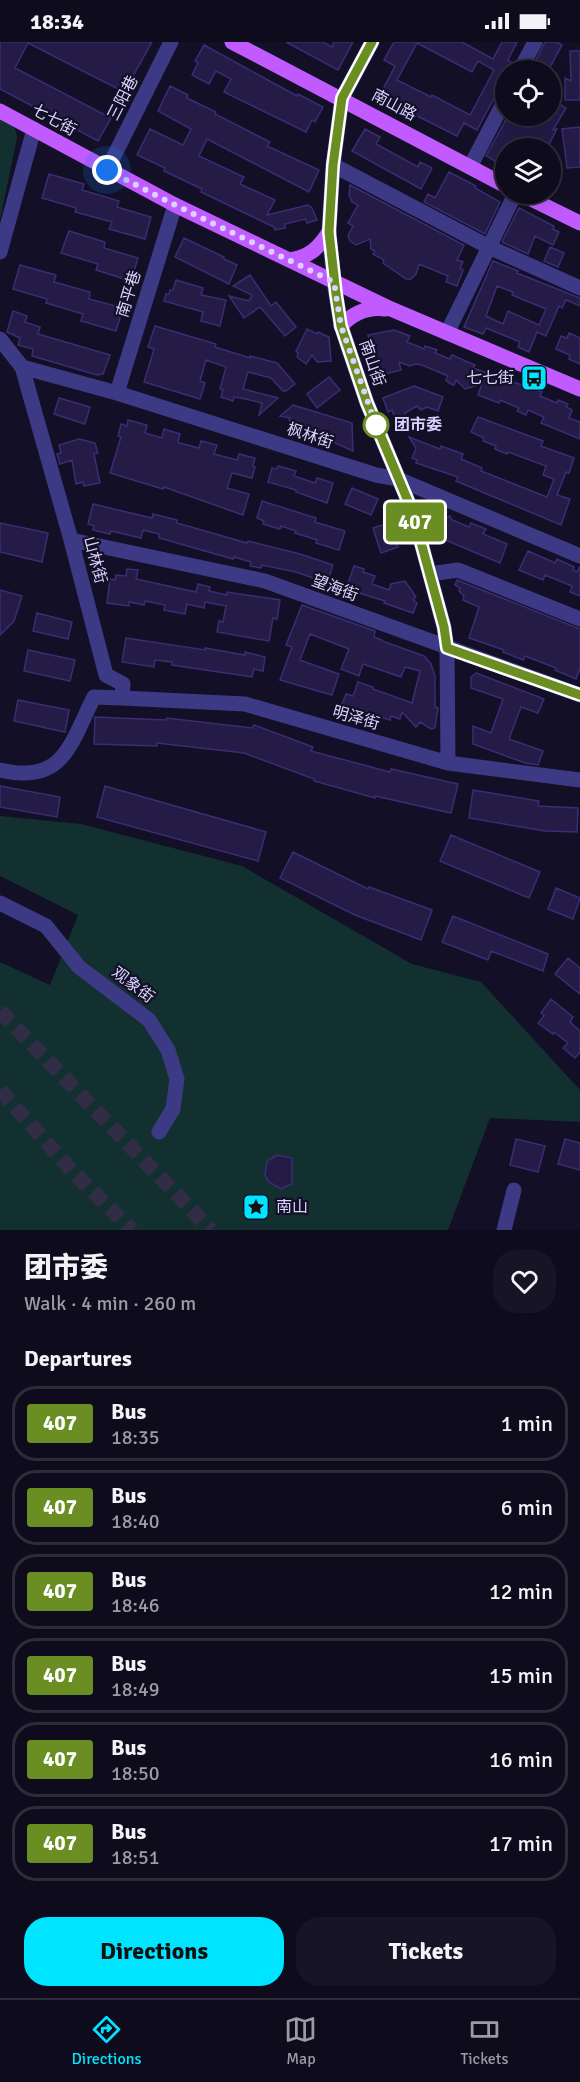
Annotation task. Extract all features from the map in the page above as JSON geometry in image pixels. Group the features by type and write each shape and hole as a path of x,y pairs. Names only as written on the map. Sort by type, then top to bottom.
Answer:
{"main road":[{"name":"南山路","path":"232,42 495,180"},
{"name":"七七街","path":"0,111 175,205 334,282 391,309 580,389"},
{"path":"541,204 580,223"},
{"path":"289,260 311,253 320,247 329,232"},
{"path":"341,326 366,309 391,309"}],"street":[{"name":"三阳巷","path":"107,170 171,42"},
{"name":"南山街","path":"372,42 342,98 333,165 329,232 334,282 341,326 367,403 413,513 447,648 448,763"},
{"path":"525,60 535,42"},
{"path":"470,167 495,119"},
{"path":"0,252 34,129"},
{"path":"333,165 489,248 580,288"},
{"path":"447,333 510,204"},
{"name":"南平巷","path":"117,393 175,205"},
{"name":"山林街","path":"0,339 22,367 106,675 123,684 122,698"},
{"name":"枫林街","path":"22,367 117,393 375,476 398,479 580,556"},
{"name":"望海街","path":"71,540 265,582 447,648 579,690"},
{"path":"429,574 458,570 580,620"},
{"path":"0,770 20,775 49,770 65,754 94,697 122,698"},
{"name":"明泽街","path":"122,698 245,704 448,763 580,780"},
{"name":"观象街","path":"0,903 46,926 79,966 149,1020 168,1050 177,1079 173,1109 159,1132"},
{"path":"504,1230 514,1190"}],"green space":[{"path":"0,118 14,128 17,138 0,220"},
{"path":"0,816 81,824 242,866 412,964 481,982 580,1090 580,1122 490,1118 448,1230 0,1230 0,962 50,985 78,915 0,876"}],"building":[{"path":"0,42 152,42 124,92 28,43 15,68 111,118 98,141 0,89"},
{"path":"286,42 323,42 332,47 334,42 353,42 338,70"},
{"path":"394,42 462,42 493,59 502,42 517,42 508,60 495,60 495,96 477,130 464,123 457,136 379,97 395,66 384,60","holes":["417,43 472,72 478,61 494,70 470,115 397,80"]},
{"path":"545,42 557,42 562,45 554,60 536,60"},
{"path":"204,45 297,96 298,94 323,107 315,122 312,120 306,132 224,92 231,79 216,71 209,84 192,75 198,63 195,61"},
{"path":"570,51 580,51 580,100 565,100 565,78 571,81"},
{"path":"170,86 188,95 187,98 216,112 215,114 270,142 267,146 319,170 309,192 207,139 199,156 244,177 240,184 275,200 267,215 308,205 312,208 317,220 307,223 305,219 285,224 285,228 275,230 274,227 201,192 202,189 137,155 150,129 183,145 191,129 158,111"},
{"path":"561,105 566,108 561,116"},
{"path":"502,126 555,126 553,130 557,129 552,138 496,138"},
{"path":"580,127 580,167 567,168 562,129"},
{"path":"365,129 380,137 376,144 418,167 420,162 432,168 421,189 352,151"},
{"path":"495,140 495,161 486,156"},
{"path":"449,172 476,186 475,188 495,199 495,204 499,204 485,234 424,202 428,194 435,198"},
{"path":"49,174 84,184 82,190 119,201 117,207 151,217 145,239 109,229 112,222 75,212 76,208 42,198"},
{"path":"350,185 464,245 457,260 463,262 460,268 463,270 457,286 446,282 448,276 419,264 416,274 411,279 406,279 383,263 384,260 373,254 375,251 371,249 370,239 356,245 350,241 348,235 353,226 348,223 358,205 352,202 349,195"},
{"path":"519,208 554,226 553,229 559,232 553,245 535,236 528,254 502,242"},
{"path":"69,231 105,242 104,248 138,258 131,281 96,270 98,264 61,253"},
{"path":"184,238 237,265 229,284 175,257"},
{"path":"550,247 564,253 558,267 544,261"},
{"path":"493,261 580,298 580,306 566,300 562,308 559,306 546,336 537,332 529,352 518,347 520,342 486,328 483,334 464,327","holes":["497,286 513,292 512,295 546,309 539,325 508,311 503,324 486,316"]},
{"path":"20,265 56,275 54,282 90,292 89,299 123,308 116,331 81,321 83,314 46,303 47,299 13,289"},
{"path":"250,275 271,306 276,302 296,327 285,336 260,307 244,318 229,296 249,301 252,295 233,286"},
{"path":"176,280 203,288 201,295 226,300 220,326 201,321 203,312 164,301 166,294 173,290"},
{"path":"13,311 27,316 25,322 40,327 38,334 110,355 103,374 97,375 32,356 33,349 18,345 20,338 7,332"},
{"path":"155,326 216,344 215,347 250,358 250,356 277,363 295,384 283,391 271,378 248,372 243,389 278,398 259,415 262,403 234,397 233,401 221,397 223,390 220,389 226,367 206,360 200,381 205,383 200,399 144,382 154,349 148,347"},
{"path":"307,329 329,337 331,361 317,362 312,355 306,364 297,357 296,351"},
{"path":"394,330 410,336 407,342 424,349 425,346 437,350 435,353 450,359 452,355 475,365 473,368 542,392 540,396 557,403 558,400 568,404 566,407 572,410 569,418 580,422 580,439 541,423 544,417 528,410 526,415 517,411 519,408 500,400 499,403 478,395 482,384 465,389 456,380 454,385 449,383 446,380 448,376 422,365 410,366 399,362 401,370 377,376 368,335"},
{"path":"569,333 580,338 580,364 569,359 570,355 556,349 561,336 567,338"},
{"path":"329,377 340,390 317,408 307,394"},
{"path":"414,386 443,397 438,411 427,407 421,410 417,406 405,413 405,418 396,421 392,410 388,412 383,398"},
{"path":"59,398 90,407 85,424 54,414"},
{"path":"293,405 352,423 353,451 331,441 329,444 323,443 318,437 290,427 292,421 289,420 290,418 280,416"},
{"path":"478,417 543,441 541,446 574,458 557,495 570,499 561,525 456,481 458,477 416,463 417,460 412,458 416,448 409,437 440,449 441,446 463,454 461,459 482,468 481,471 547,497 554,479 543,475 546,466 508,452 507,454 483,441 484,438 471,432"},
{"path":"128,420 147,425 145,433 162,438 164,429 180,434 178,442 180,443 199,448 201,441 217,445 214,454 237,460 239,454 255,458 252,478 232,473 227,488 249,494 243,515 164,487 163,489 110,473 121,437 118,436 121,424 127,426"},
{"path":"79,439 95,443 98,453 94,454 100,483 84,486 83,482 76,484 72,460 60,464 57,454 61,453 59,445"},
{"path":"278,466 296,471 294,476 315,483 317,478 333,483 327,503 296,492 296,490 268,482 272,468 277,469"},
{"path":"352,488 378,499 371,515 345,504"},
{"path":"262,501 316,518 315,522 345,531 339,550 316,543 317,540 295,533 296,531 263,524 264,521 257,518"},
{"path":"93,504 152,518 153,514 177,520 177,523 247,543 248,541 300,554 333,565 327,583 296,572 262,565 261,568 250,566 251,562 159,538 159,534 143,530 141,538 111,531 110,534 93,530 94,526 88,524"},
{"path":"450,516 452,520 469,527 471,523 486,529 483,534 507,544 500,563 436,536 443,519"},
{"path":"0,523 48,533 42,562 0,552"},
{"path":"389,523 398,547 381,553 373,528"},
{"path":"528,551 555,563 557,559 574,567 573,570 577,572 580,566 580,596 570,592 572,586 545,575 543,580 519,570"},
{"path":"354,566 375,576 372,584 389,590 391,584 405,581 416,597 413,600 417,603 413,613 384,603 385,601 346,589"},
{"path":"127,569 138,570 136,579 196,592 198,584 210,587 209,591 227,595 227,592 280,600 277,619 273,618 269,641 217,632 219,621 223,622 226,606 205,602 204,608 187,604 185,614 164,610 165,605 145,601 144,605 129,602 129,606 107,603 110,579 115,580 116,575 126,576"},
{"path":"457,580 580,629 580,668 576,679 555,670 556,668 525,656 523,660 503,652 504,650 469,638 479,607 463,600 464,596 459,591 460,588 455,585"},
{"path":"0,590 22,596 14,621 0,635"},
{"path":"302,605 375,631 374,637 424,656 431,664 435,676 435,707 438,708 435,728 431,729 420,722 416,727 402,712 400,719 391,716 390,720 365,712 363,716 347,711 349,707 342,704 346,694 353,696 358,682 412,703 420,671 405,667 401,677 363,664 359,676 341,669 349,649 310,634 300,660 339,674 332,695 280,680 292,647 286,645"},
{"path":"37,613 72,622 68,639 33,631"},
{"path":"126,638 245,655 245,652 265,657 263,671 254,669 252,677 172,665 172,662 155,660 154,667 122,662"},
{"path":"28,650 75,660 70,681 24,671"},
{"path":"476,673 544,699 538,713 521,707 509,739 543,751 538,765 525,763 473,744 473,726 491,733 503,699 471,688 471,677"},
{"path":"18,700 69,710 65,732 14,721"},
{"path":"95,717 166,720 167,718 252,728 254,725 313,747 311,751 390,772 391,769 458,784 451,813 375,796 375,798 314,781 314,779 244,753 157,743 157,746 94,744"},
{"path":"0,786 60,797 57,817 0,807"},
{"path":"105,786 266,832 258,861 97,817"},
{"path":"473,790 539,801 538,806 578,808 577,832 545,831 469,818"},
{"path":"451,835 540,872 529,898 440,861"},
{"path":"293,852 368,889 369,887 432,910 421,940 355,915 280,878"},
{"path":"556,888 580,898 573,919 548,909"},
{"path":"453,916 548,954 543,971 491,951 488,960 442,942"},
{"path":"568,958 580,968 580,994 555,974"},
{"path":"551,999 573,1017 570,1022 580,1031 580,1052 575,1058 563,1048 568,1043 538,1023 544,1016 541,1013"},
{"path":"516,1139 545,1146 538,1172 510,1165"},
{"path":"565,1139 580,1143 580,1170 558,1164"},
{"path":"277,1155 292,1158 292,1184 281,1189 269,1182 265,1175 267,1161"}],"tunnel":[{"path":"0,1011 211,1230"},
{"path":"0,1090 73,1172 132,1230"}],"bus line":[{"name":"407","path":"372,42 342,98 333,165 329,232 341,326 367,403 413,513 444,627 447,648 580,695"}],"place":[{"name":"七七街","path":"534,378"},
{"name":"团市委","path":"376,425"},
{"name":"南山","path":"256,1207"}],"route":[{"path":"107,170 334,282 341,326 376,425"}]}
